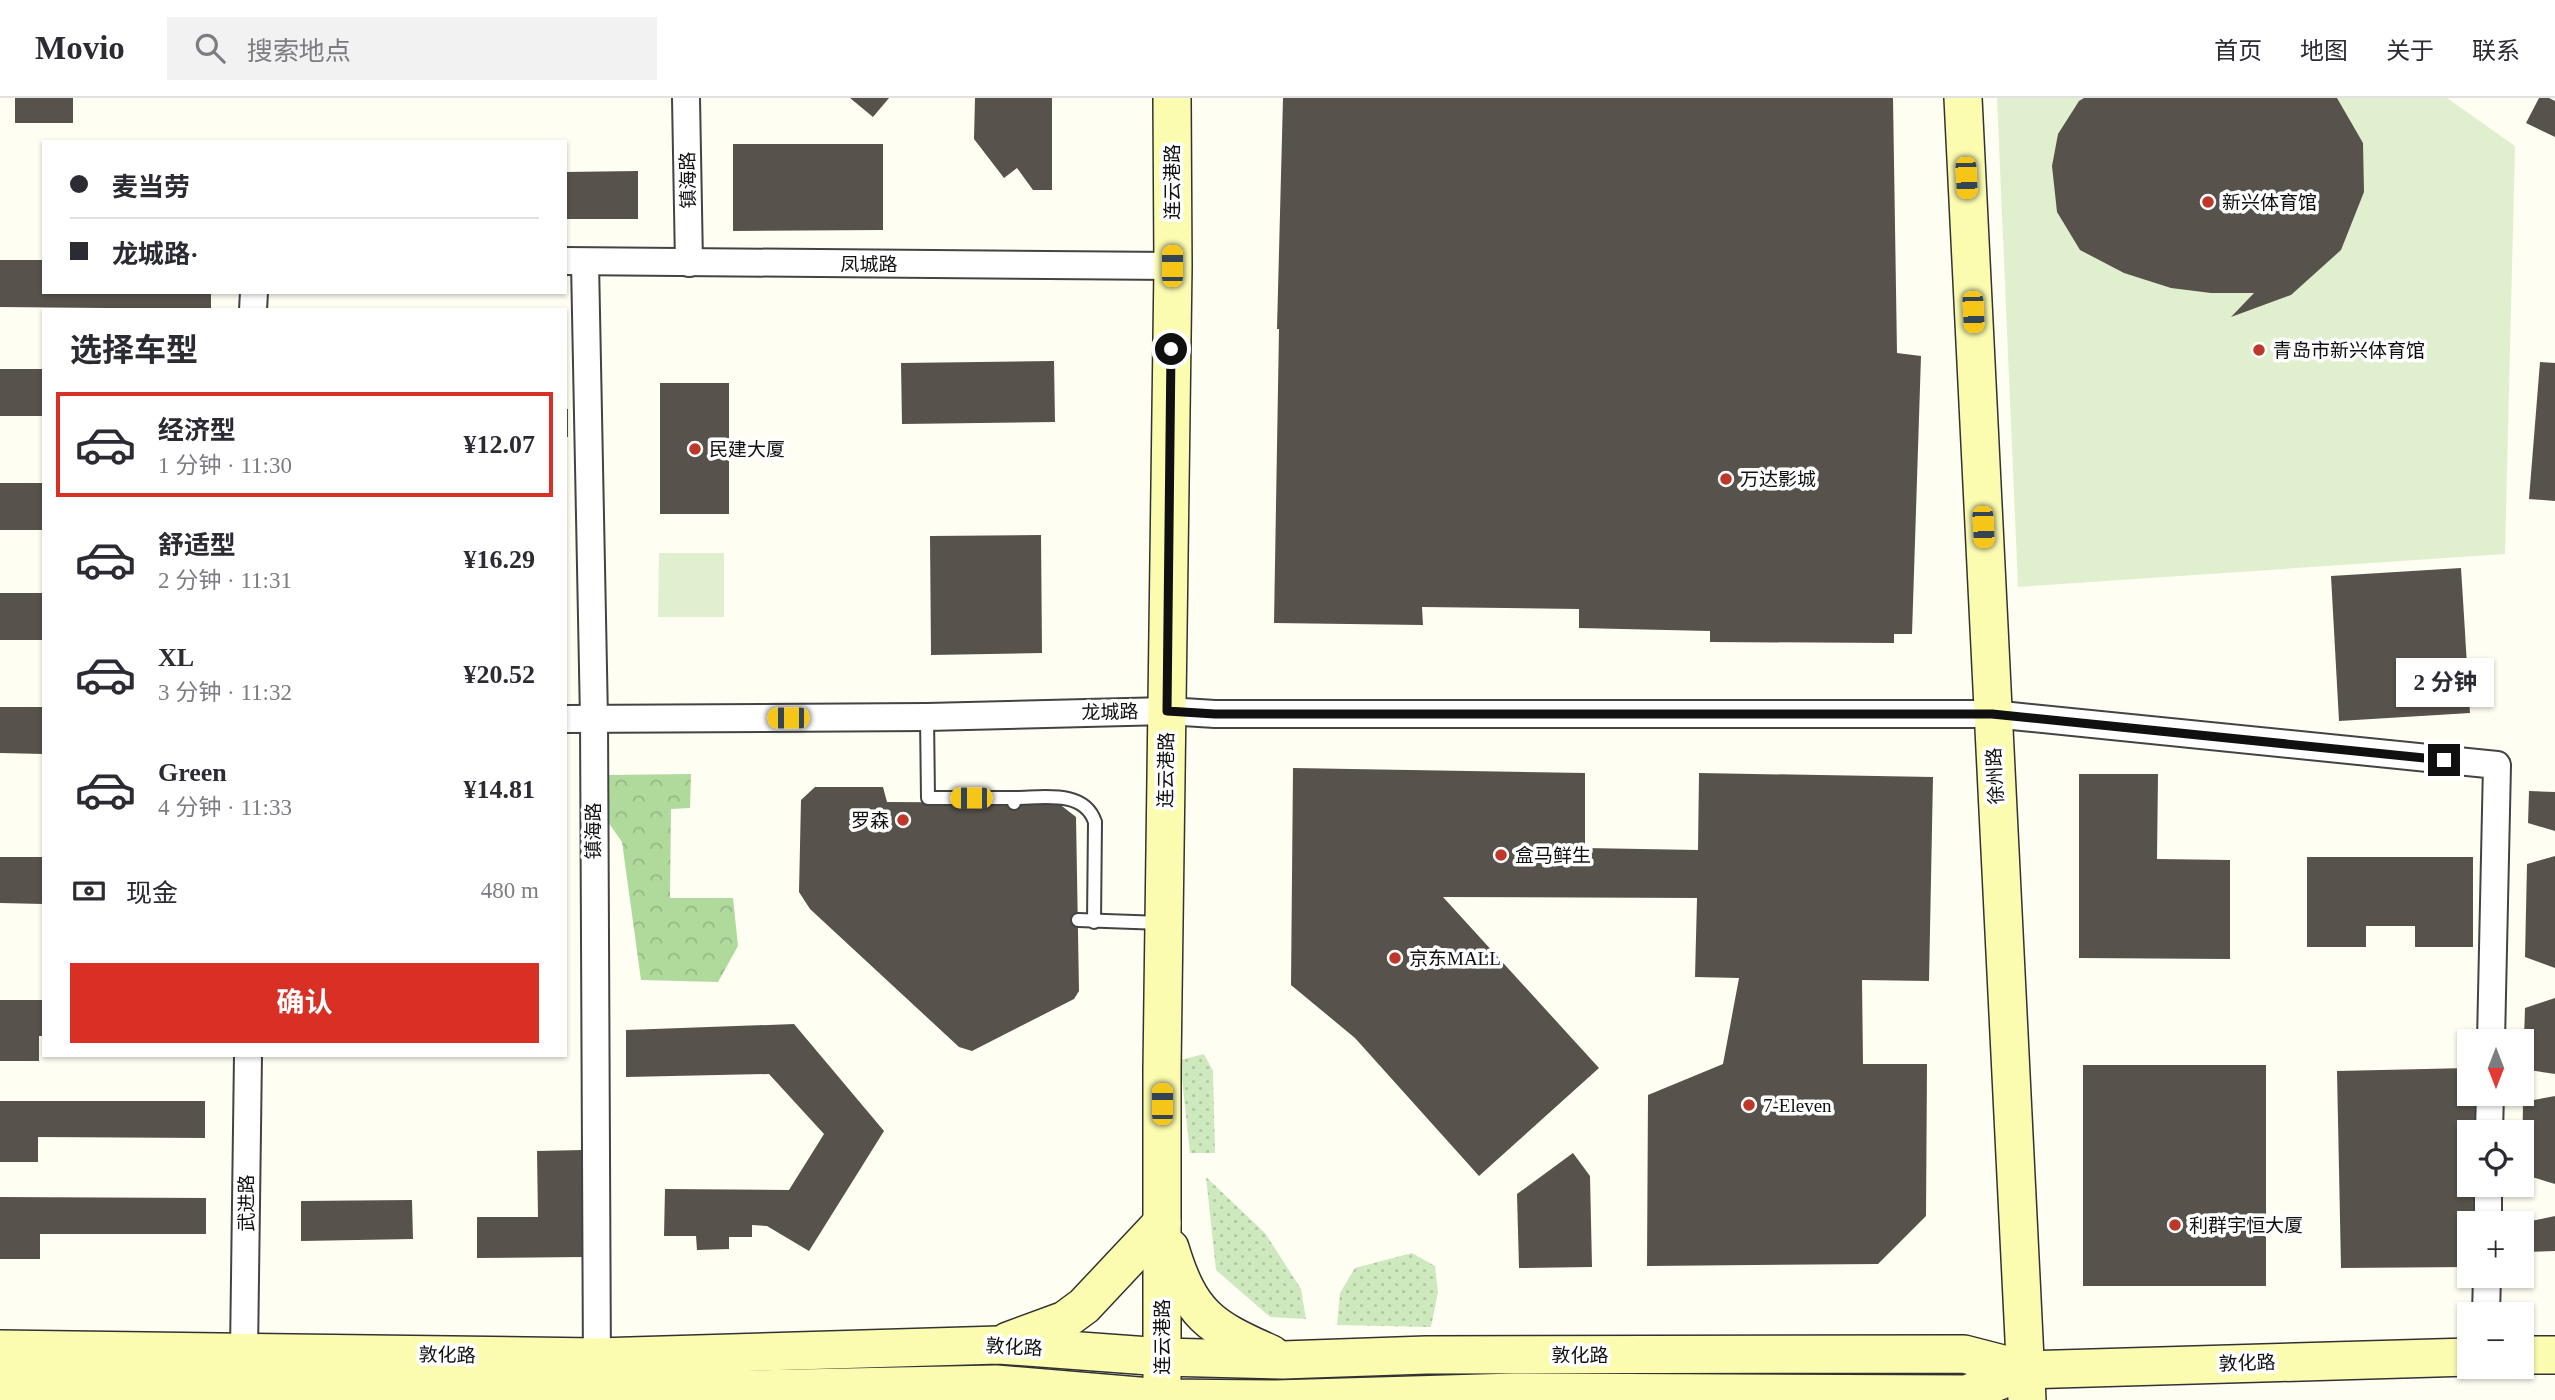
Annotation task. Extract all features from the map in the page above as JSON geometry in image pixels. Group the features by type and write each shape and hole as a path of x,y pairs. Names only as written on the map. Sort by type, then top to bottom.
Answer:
{"main road":[{"name":"连云港路","path":"1162,1399 1172,98"},
{"name":"徐州路","path":"1963,98 2026,1385"},
{"path":"999,1345 1065,1320 1084,1306 1162,1223"},
{"path":"1162,1223 1177,1273 1201,1315 1231,1337 1283,1360"},
{"name":"敦化路","path":"0,1349 244,1352 597,1383 999,1345 1163,1357 1283,1360 1426,1355 1964,1354 2026,1385"},
{"path":"2534,1355 2555,1355"},
{"name":"敦化路","path":"0,1385 996,1384 1162,1399 1274,1400 1515,1392 1967,1394 2026,1385 2457,1358"},
{"path":"996,1384 1030,1400"}],"street":[{"name":"镇海路","path":"686,98 689,263"},
{"name":"镇海路","path":"575,262 594,719 597,1383"},
{"name":"凤城路","path":"575,262 1172,266"},
{"name":"龙城路","path":"567,719 927,717 1167,711 1215,714 1992,714 2497,765 2491,1029"},
{"name":"武进路","path":"244,1352 247,1057"}],"lane":[{"path":"927,717 928,798 1075,800 1092,812 1095,822 1094,922"},
{"path":"1078,920 1164,923"}],"green space":[{"name":"青岛市新兴体育馆","path":"1997,98 2447,98 2515,146 2505,554 2018,587"},
{"path":"659,553 724,553 724,617 658,617"},
{"path":"691,774 690,808 671,809 670,898 733,898 738,946 718,982 641,980 622,842 606,819 606,775"},
{"path":"1204,1054 1213,1071 1215,1153 1190,1153 1180,1060"},
{"path":"1206,1177 1265,1233 1301,1289 1306,1319 1270,1317 1216,1270"},
{"path":"1412,1253 1435,1266 1438,1292 1431,1327 1337,1325 1340,1293 1355,1268"}],"building":[{"path":"15,98 73,98 73,123 15,123"},
{"path":"850,98 889,98 873,117"},
{"path":"975,98 1052,98 1052,190 1033,190 1017,168 1004,178 974,139"},
{"path":"1283,98 1893,98 1897,353 1921,356 1912,634 1894,634 1894,643 1710,642 1710,631 1579,628 1579,609 1422,607 1423,625 1274,623"},
{"name":"新兴体育馆","path":"2084,98 2337,98 2363,143 2364,192 2341,250 2291,295 2231,317 2254,293 2211,293 2171,288 2124,273 2080,250 2057,212 2052,166 2058,134 2079,101"},
{"path":"2539,98 2555,101 2555,137 2526,123"},
{"path":"733,144 883,144 883,230 733,231"},
{"path":"638,171 638,219 567,219 567,172"},
{"path":"0,260 42,260 42,294 211,294 211,308 0,307"},
{"path":"1054,361 1055,422 902,424 901,363"},
{"path":"2540,362 2555,363 2555,501 2529,499"},
{"path":"0,369 42,369 42,416 0,416"},
{"name":"民建大厦","path":"660,383 729,383 729,514 660,514"},
{"path":"0,483 42,483 42,530 0,530"},
{"path":"1041,535 1042,653 931,655 930,536"},
{"path":"2461,568 2470,713 2339,721 2331,576"},
{"path":"0,593 42,593 42,640 0,640"},
{"path":"0,707 42,707 42,754 0,753"},
{"path":"1293,768 1585,773 1585,848 1698,850 1699,773 1933,777 1929,981 1862,980 1863,1064 1927,1064 1926,1216 1878,1264 1647,1266 1648,1095 1723,1064 1739,978 1695,977 1697,898 1443,897 1599,1068 1479,1176 1355,1038 1291,985"},
{"path":"2079,774 2158,774 2157,859 2230,860 2230,959 2079,958"},
{"path":"815,787 883,787 887,802 1058,803 1076,817 1079,991 1074,999 972,1051 959,1047 810,909 799,892 801,800"},
{"path":"2529,791 2555,792 2555,831 2528,823"},
{"path":"2555,856 2555,968 2525,957 2527,864"},
{"path":"0,857 42,857 42,904 0,903"},
{"path":"2307,857 2473,857 2473,947 2415,947 2415,926 2366,926 2366,947 2307,947"},
{"path":"2555,998 2555,1074 2534,1071 2534,1029 2524,1029 2525,1008"},
{"path":"0,1000 42,1000 39,1061 0,1061"},
{"path":"794,1024 884,1131 809,1251 767,1226 752,1225 752,1237 729,1237 729,1249 697,1250 696,1236 664,1236 665,1189 789,1190 824,1134 769,1074 626,1077 626,1030"},
{"name":"利群宇恒大厦","path":"2083,1065 2266,1065 2266,1286 2083,1286"},
{"path":"2457,1068 2457,1106 2477,1106 2477,1120 2457,1120 2457,1197 2477,1197 2478,1211 2457,1211 2457,1267 2341,1268 2337,1071"},
{"path":"2555,1096 2555,1184 2534,1178 2534,1120 2523,1120 2523,1106 2534,1106 2534,1100"},
{"path":"0,1101 205,1101 205,1138 38,1137 38,1162 0,1162"},
{"path":"583,1150 584,1257 477,1258 477,1217 538,1217 537,1151"},
{"path":"1573,1153 1590,1176 1592,1267 1519,1268 1517,1194"},
{"path":"0,1197 206,1198 206,1234 40,1234 40,1259 0,1259"},
{"path":"412,1200 413,1239 301,1241 301,1201"},
{"path":"2555,1216 2555,1251 2534,1252 2534,1220"}],"place":[{"name":"新兴体育馆","path":"2208,202"},
{"name":"青岛市新兴体育馆","path":"2259,350"},
{"name":"民建大厦","path":"695,449"},
{"name":"万达影城","path":"1726,479"},
{"name":"罗森","path":"903,820"},
{"name":"盒马鲜生","path":"1501,855"},
{"name":"京东MALL","path":"1395,958"},
{"name":"7-Eleven","path":"1749,1105"},
{"name":"利群宇恒大厦","path":"2175,1225"}],"route":[{"path":"1171,349 1167,711 1215,714 1992,714 2444,760"}]}
